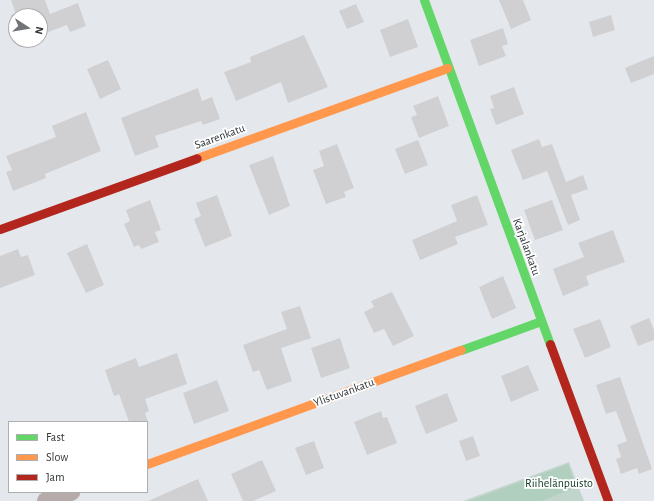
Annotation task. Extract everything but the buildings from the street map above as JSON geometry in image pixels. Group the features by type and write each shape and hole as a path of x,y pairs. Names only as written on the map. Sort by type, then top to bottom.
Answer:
{"street":[{"name":"Karjalankatu","path":"424,0 447,68 608,501"},
{"name":"Saarenkatu","path":"0,229 447,68"},
{"name":"Ylistuvankatu","path":"148,464 541,321"},
{"path":"46,501 68,493"}],"green space":[{"name":"Riihelänpuisto","path":"569,462 584,501 463,501"},
{"name":"Riihelänpuisto","path":"568,464 576,487 542,501 469,501"}],"traffic: fast":[{"path":"424,0 550,344"},
{"path":"461,350 541,321"}],"traffic: slow":[{"path":"197,158 447,68"},
{"path":"148,464 461,350"}],"traffic: jam":[{"path":"0,229 197,158"},
{"path":"550,344 608,501"}]}
